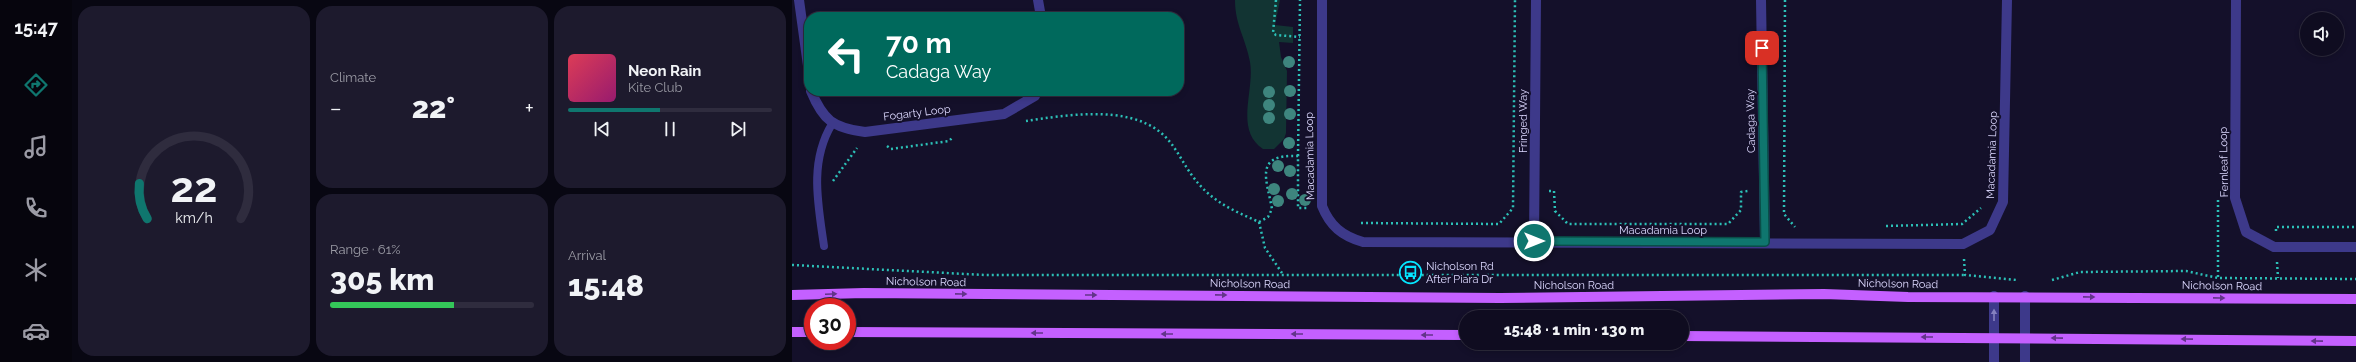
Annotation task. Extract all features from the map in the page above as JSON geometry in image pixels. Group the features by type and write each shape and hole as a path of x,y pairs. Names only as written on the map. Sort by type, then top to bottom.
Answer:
{"main road":[{"name":"Nicholson Road","path":"792,295 864,293 1477,298 1824,294 1908,297 2025,296 2356,299"},
{"path":"792,332 804,332"},
{"path":"856,332 1459,335"},
{"path":"1689,336 2025,337 2356,341"}],"street":[{"path":"799,0 804,37"},
{"path":"1038,0 1039,12"},
{"name":"Macadamia Loop","path":"1322,0 1322,206 1327,219 1339,232 1350,239 1363,242 1534,241 1963,244 1990,230 2004,202 2007,0"},
{"name":"Fringed Way","path":"1534,241 1536,0"},
{"name":"Cadaga Way","path":"1762,0 1765,242"},
{"name":"Fernleaf Loop","path":"2236,0 2235,198 2246,232 2274,246 2356,247"},
{"name":"Fogarty Loop","path":"813,96 818,108 832,124 847,130 865,132 1004,114 1035,96"},
{"path":"1994,296 1994,362"},
{"path":"2025,296 2025,362"}],"lane":[{"path":"824,246 816,186 818,160 826,134 832,124"}],"path":[{"path":"1276,0 1273,33 1276,35 1300,37"},
{"path":"1300,0 1298,208 1309,208"},
{"path":"1354,223 1499,224 1513,208 1515,0"},
{"path":"1785,0 1784,214 1796,227"},
{"path":"1020,122 1074,114 1102,115 1142,122 1152,126 1168,139 1190,173 1213,199 1259,222"},
{"path":"884,145 891,149 949,141 954,136"},
{"path":"832,183 858,146"},
{"path":"1259,222 1268,217 1272,209 1265,186 1268,167 1273,159 1281,156 1298,156"},
{"path":"1543,190 1554,191 1555,211 1568,224 1728,224 1741,210 1741,192 1752,191"},
{"path":"1259,222 1265,248 1282,273"},
{"path":"1883,226 1962,224 1965,275"},
{"path":"792,265 807,264 844,268 985,274 1282,273 1399,276 1965,275 2024,280"},
{"path":"2046,282 2080,272 2186,271 2218,278"}],"green space":[{"path":"1235,0 1280,0 1275,25 1293,27 1293,43 1279,42 1281,57 1287,71 1286,133 1284,139 1274,149 1263,149 1254,141 1249,131 1247,121 1251,73 1250,62 1235,9"}],"place":[{"name":"Nicholson Rd After Piara Dr","path":"1410,272"}],"route":[{"path":"1534,241 1765,242 1762,48"}]}
